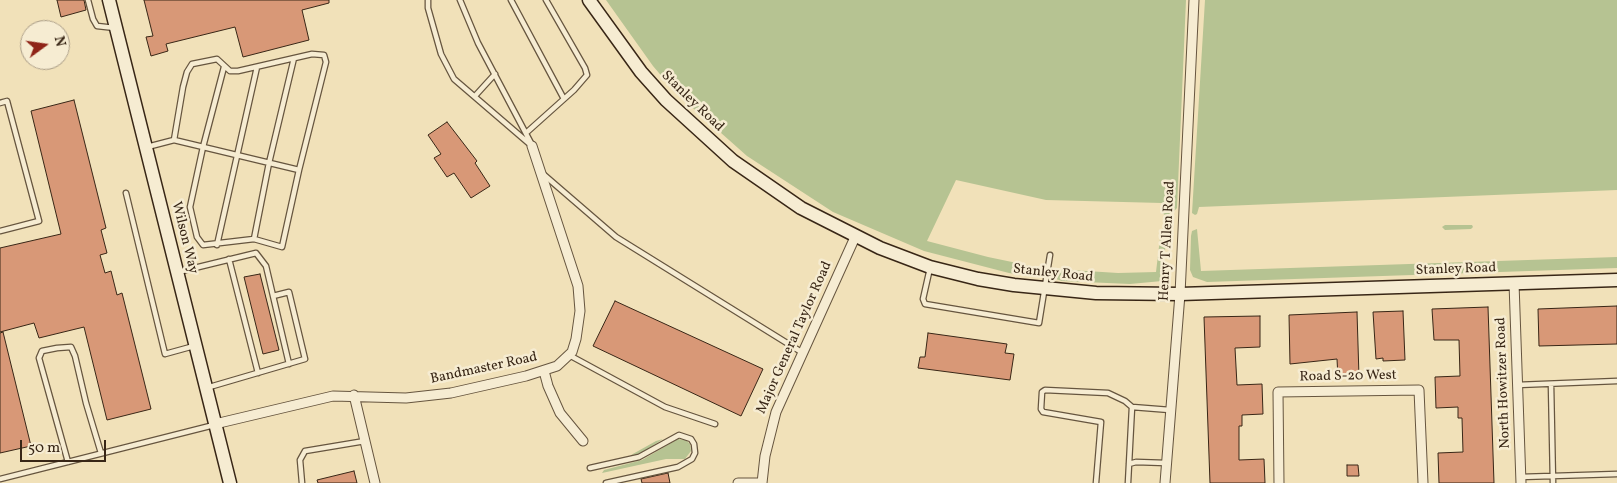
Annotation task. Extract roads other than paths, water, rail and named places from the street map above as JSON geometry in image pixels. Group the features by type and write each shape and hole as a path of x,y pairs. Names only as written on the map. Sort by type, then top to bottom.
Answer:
{"street":[{"name":"Wilson Way","path":"109,0 230,483"},
{"name":"Stanley Road","path":"589,0 642,72 684,118 733,161 800,208 880,248 930,267 978,280 1044,289 1096,293 1180,294 1617,280"},
{"name":"Henry T Allen Road","path":"1165,483 1180,294 1194,0"},
{"path":"532,146 578,286 579,326 572,352 568,355"},
{"name":"Major General Taylor Road","path":"762,483 769,433 856,235"},
{"name":"North Howitzer Road","path":"1514,283 1520,480"},
{"name":"Bandmaster Road","path":"215,424 333,396 354,395 398,398 451,393 544,371 557,366 568,355"},
{"path":"544,371 548,386 560,413 583,441"},
{"name":"Road S-20 West","path":"1279,483 1278,392 1419,390 1423,483"},
{"path":"354,395 375,483"},
{"path":"738,483 762,483"}],"lane":[{"path":"88,0 97,26 116,28"},
{"path":"428,0 428,8 441,54 454,79 532,146"},
{"path":"460,0 478,43 532,146"},
{"path":"511,0 564,99"},
{"path":"526,133 564,99 586,75 585,68 546,0"},
{"path":"174,140 183,87 192,64 218,60 230,71 238,71 318,53 324,55 326,62 282,247 254,239 236,240 217,245 203,245 197,237 190,207 224,66"},
{"path":"254,239 269,163 294,58"},
{"path":"217,245 257,66"},
{"path":"475,96 495,74"},
{"path":"0,103 8,101 39,221 0,231"},
{"path":"146,148 174,140 299,170"},
{"path":"541,173 616,236 803,353"},
{"path":"126,194 165,354 196,346"},
{"path":"177,272 256,254 266,266 289,364"},
{"path":"930,267 923,299 926,304 1039,323 1050,255"},
{"path":"229,259 258,373"},
{"path":"206,388 305,359 289,292 273,296"},
{"path":"68,462 39,358 42,352 71,347 101,453"},
{"path":"568,355 665,407 715,424"},
{"path":"1517,385 1617,381"},
{"path":"1551,384 1553,483"},
{"path":"1096,483 1100,422 1043,412 1041,409 1042,392 1045,390 1108,393 1126,401 1132,408 1128,483"},
{"path":"1132,408 1170,410"},
{"path":"0,479 215,424"},
{"path":"590,468 639,457 679,435 690,439 694,444 696,453 692,459 678,467 606,483"},
{"path":"302,483 300,460 305,450 364,441"},
{"path":"1129,464 1136,462 1166,462"},
{"path":"1520,480 1552,476 1617,474"}]}
